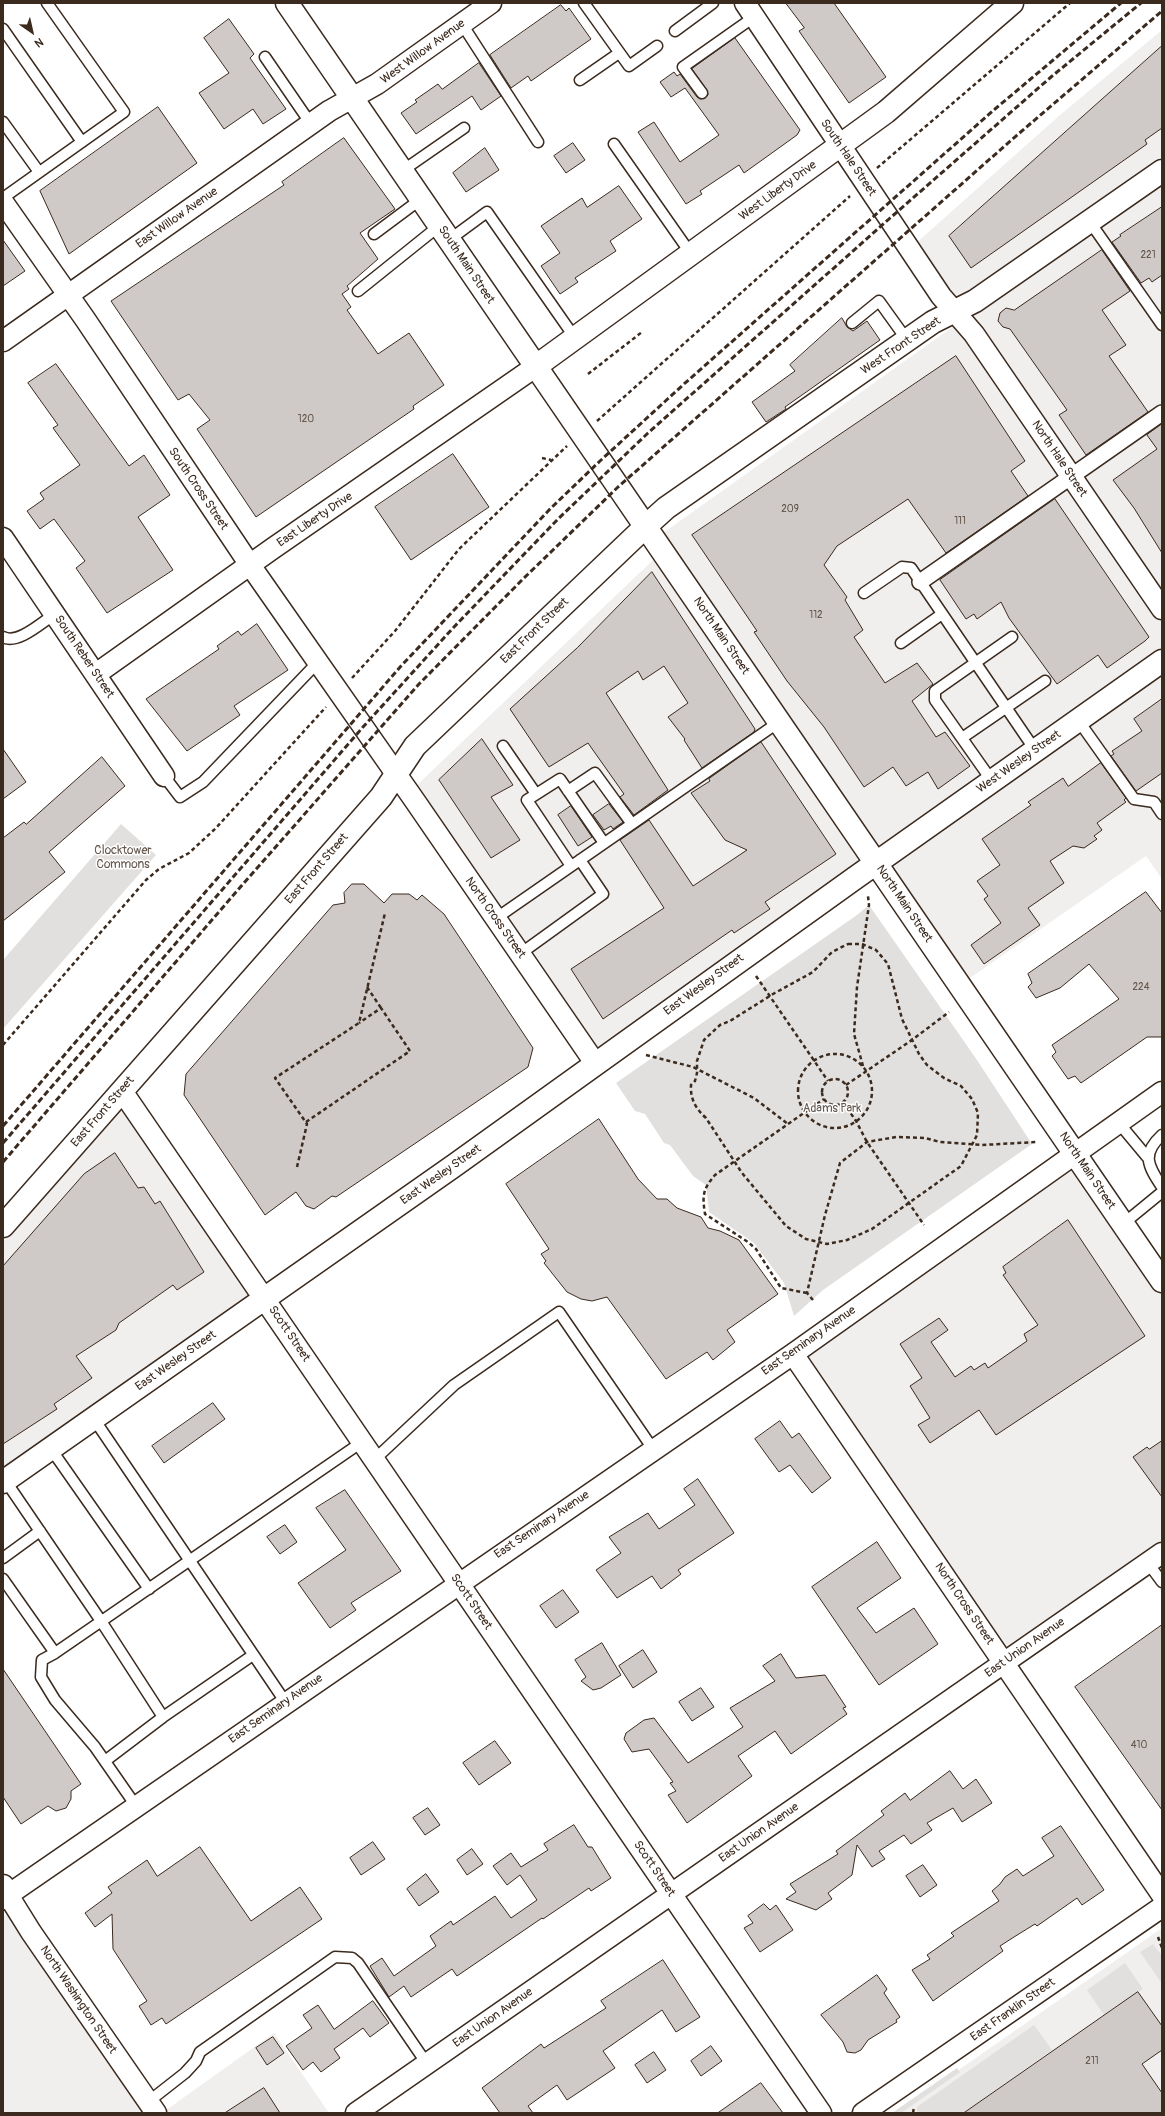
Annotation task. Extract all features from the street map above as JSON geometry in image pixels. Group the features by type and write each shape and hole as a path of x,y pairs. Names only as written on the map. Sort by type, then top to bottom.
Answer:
{"street":[{"name":"South Main Street","path":"287,3 645,526"},
{"name":"West Willow Avenue","path":"352,98 377,84 491,3"},
{"name":"West Liberty Drive","path":"535,367 886,112 1012,3"},
{"name":"South Hale Street","path":"748,7 941,296 955,311"},
{"name":"East Willow Avenue","path":"3,341 311,124 352,98"},
{"name":"West Front Street","path":"645,526 672,504 933,322 975,301 1162,171"},
{"name":"South Cross Street","path":"3,202 68,295 250,565 396,773"},
{"name":"North Hale Street","path":"955,311 974,334 1162,609"},
{"name":"East Liberty Drive","path":"96,674 535,367"},
{"path":"920,582 1162,413"},
{"name":"North Main Street","path":"645,526 1162,1281"},
{"name":"East Front Street","path":"3,1226 380,797 415,746 645,526"},
{"name":"South Reber Street","path":"3,538 164,776"},
{"name":"West Wesley Street","path":"876,863 1162,660"},
{"name":"North Cross Street","path":"396,773 595,1063"},
{"name":"East Wesley Street","path":"4,1481 455,1165 595,1063 876,863"},
{"name":"Scott Street","path":"122,1091 822,2113"},
{"name":"East Seminary Avenue","path":"5,1893 136,1806 792,1354 1162,1092"},
{"name":"North Cross Street","path":"792,1354 1162,1895"},
{"name":"East Union Avenue","path":"356,2113 1155,1558"},
{"name":"North Washington Street","path":"5,1893 152,2107"},
{"name":"East Franklin Street","path":"863,2113 1162,1907"}],"lane":[{"path":"3,198 124,112 47,3"},
{"path":"584,3 629,66 657,46"},
{"path":"675,31 713,3"},
{"path":"702,93 683,67 748,7"},
{"path":"462,24 538,142"},
{"path":"3,29 82,142"},
{"path":"580,80 619,53"},
{"path":"265,57 311,124"},
{"path":"3,122 39,172"},
{"path":"402,171 464,128"},
{"path":"614,144 691,254"},
{"path":"374,234 421,199"},
{"path":"358,291 444,233 487,212 575,338"},
{"path":"1090,222 1162,324"},
{"path":"852,322 879,301 907,340"},
{"path":"864,592 902,567 911,568 974,663 1035,750"},
{"path":"3,637 13,639 21,636 55,614"},
{"path":"901,643 942,614"},
{"path":"992,781 935,700 935,690 1012,637"},
{"path":"164,776 180,797 202,782 318,662"},
{"path":"962,738 1045,681"},
{"path":"1078,720 1134,799 1154,802 1162,814"},
{"path":"495,918 779,722"},
{"path":"503,746 536,794"},
{"path":"568,790 595,773 632,824"},
{"path":"571,866 527,800 560,778 604,843"},
{"path":"520,954 603,894 580,860"},
{"path":"1118,1122 1148,1158 1152,1172 1162,1187"},
{"path":"1148,1158 1150,1148 1162,1135"},
{"path":"1123,1224 1162,1192"},
{"path":"374,1460 454,1384 559,1312 653,1449"},
{"path":"94,1419 286,1703"},
{"path":"136,1806 95,1747 55,1700 41,1677 42,1660 55,1653 149,1589 362,1442"},
{"path":"50,1449 149,1589"},
{"path":"4,1481 101,1621 163,1717"},
{"path":"3,1558 40,1531"},
{"path":"1155,1558 1162,1582"},
{"path":"3,1578 55,1653"},
{"path":"104,1761 163,1717 253,1655"},
{"path":"152,2107 196,2061 200,2052 335,1957 352,1958 358,1963 427,2064"}],"path":[{"path":"882,163 1070,3"},
{"path":"603,417 847,199"},
{"path":"588,374 642,332"},
{"path":"357,672 395,631 459,549 563,450"},
{"path":"542,458 552,460"},
{"path":"3,1045 146,880 159,869 189,853 216,828 322,712"},
{"path":"862,1066 854,1034 862,944 869,905 868,896"},
{"path":"359,1022 385,913"},
{"path":"848,944 862,944 876,950 888,964 902,1019 912,1040 927,1065 944,1078 961,1086 972,1099 978,1113 977,1135 961,1166 872,1229 834,1244 806,1239 786,1226 742,1173 706,1118 698,1111 690,1094 691,1085 695,1081 697,1073 696,1069 699,1052 704,1040 720,1025 730,1022 770,996 813,972 832,952 848,944"},
{"path":"756,976 828,1081"},
{"path":"297,1167 306,1122 410,1051 367,987"},
{"path":"306,1122 275,1078 381,1008"},
{"path":"846,1085 912,1040 949,1012"},
{"path":"837,1054 848,1057 862,1066 871,1082 872,1094 870,1105 864,1115 844,1127 833,1128 822,1126 813,1121 805,1113 800,1102 798,1090 800,1079 806,1069 815,1060 825,1056 837,1054"},
{"path":"646,1055 696,1069 754,1098 788,1124"},
{"path":"839,1080 846,1085 847,1096 844,1102 835,1105 824,1099 823,1087 828,1081 839,1080"},
{"path":"813,1300 807,1293 781,1288 756,1249 748,1242 705,1214 703,1197 706,1185 715,1174 824,1099"},
{"path":"844,1102 867,1142 924,1225"},
{"path":"807,1293 820,1242 825,1214 840,1163 867,1142 896,1137 925,1138 940,1142 972,1144 1032,1144 1037,1142"},
{"path":"1158,1937 1162,1948"},
{"path":"913,2113 914,2107"}],"shaded area":[{"path":"1162,30 1162,156 954,301 915,244 1060,115"},
{"path":"1162,178 1162,652 880,850 663,533"},
{"path":"653,560 866,860 597,1051 417,785"},
{"path":"1162,674 1162,879 1146,856 967,980 889,866"},
{"path":"122,1105 253,1299 3,1473 3,1242"},
{"path":"1073,1162 1162,1293 1162,1544 1005,1655 802,1357"},
{"path":"12,1912 148,2113 3,2113 3,1917"},
{"path":"1162,1928 1162,2113 897,2113"},
{"path":"274,2033 329,2113 162,2113"}],"green space":[{"name":"Clocktower Commons","path":"121,824 156,855 3,1029 3,960"},
{"name":"Adams Park","path":"869,905 977,1060 1032,1144 823,1290 794,1316 784,1283 754,1243 709,1212 706,1185 693,1176 670,1145 664,1143 645,1114 635,1111 616,1083 857,915"},
{"path":"1153,1944 1162,1956 1162,1981 1160,1981 1140,1952"},
{"path":"1125,1963 1143,1989 1104,2015 1087,1990"},
{"path":"1034,2025 1052,2050 963,2113 917,2113 917,2107"},
{"path":"957,2068 960,2072 901,2113 892,2113"}],"building":[{"path":"786,3 834,3 886,77 849,103 799,31 804,28"},
{"path":"561,5 566,11 569,8 591,39 531,81 528,76 511,88 490,55"},
{"path":"229,19 254,54 250,58 286,109 263,124 253,109 224,129 199,93 229,73 204,38"},
{"path":"735,38 800,130 797,135 744,173 739,165 700,191 702,194 686,204 638,132 654,122 680,162 719,135 685,88 671,97 660,82 674,72 677,76 680,74 697,97 700,99 705,98 708,95 707,90 692,69"},
{"path":"1162,46 1162,128 1145,140 1147,144 971,268 949,236"},
{"path":"479,63 501,96 481,110 472,96 416,134 401,113 417,102 415,100 438,84 442,89"},
{"path":"158,107 197,163 69,254 40,191"},
{"path":"344,138 395,209 360,233 378,259 347,286 349,289 342,294 351,307 347,310 378,354 409,333 444,385 413,406 414,409 256,517 197,429 210,420 189,394 178,400 111,301 284,185 282,182"},
{"path":"573,143 585,160 566,173 554,156"},
{"path":"485,148 499,170 466,192 453,173"},
{"path":"619,186 642,219 610,241 616,251 575,278 578,282 560,294 541,266 560,253 541,226 582,198 587,207"},
{"path":"1162,207 1162,275 1152,282 1149,278 1141,283 1112,242"},
{"path":"3,240 25,271 3,286"},
{"path":"1102,250 1130,291 1102,310 1126,345 1109,356 1148,412 1086,455 1059,415 1067,410 1010,329 1003,327 998,321 1000,313 1006,308 1014,310"},
{"path":"842,318 847,327 853,331 867,321 880,340 766,422 752,402 795,371 790,365"},
{"path":"956,356 1025,461 1011,471 1028,496 946,553 908,499 837,546 824,565 847,597 845,600 863,630 854,637 885,683 917,663 933,684 912,701 936,737 945,732 970,766 938,789 928,772 906,786 893,767 864,787 824,727 787,681 754,632 757,631 692,535"},
{"path":"56,364 129,466 144,455 170,495 138,517 173,570 107,613 76,568 85,561 54,519 40,529 27,511 44,499 40,493 80,465 53,428 58,425 28,383"},
{"path":"1162,424 1162,553 1134,508 1113,480 1157,449 1147,435"},
{"path":"453,454 489,507 411,560 375,507"},
{"path":"1055,499 1149,637 1107,668 1098,655 1057,684 1009,618 1001,602 977,619 974,614 966,619 940,580"},
{"path":"652,572 755,729 754,732 702,768 684,740 685,739 668,717 688,703 664,666 643,680 638,671 606,693 668,790 634,815 620,797 624,794 588,743 549,767 510,709 577,648"},
{"path":"257,624 288,670 234,706 240,715 187,751 146,699 219,649 217,646 238,631 241,635"},
{"path":"1162,699 1162,773 1136,791 1111,756 1114,754 1112,751 1142,731 1134,719"},
{"path":"482,739 513,785 491,797 520,840 491,858 439,780"},
{"path":"761,742 836,854 765,902 770,909 734,933 732,930 603,1019 571,969 664,908 620,840 649,820 693,886 747,850 725,840 691,793 710,781 709,779"},
{"path":"3,749 26,782 3,799"},
{"path":"102,757 125,786 49,852 65,872 3,921 3,838 24,822 26,824"},
{"path":"1101,763 1126,798 1124,800 1126,802 1097,823 1102,830 1094,836 1097,839 1084,848 1073,846 1050,861 1064,883 1028,908 1040,925 984,964 971,945 1001,923 984,899 988,896 977,881 1000,865 982,839 1031,805 1028,802 1063,778 1068,786"},
{"path":"609,804 623,822 613,829 611,826 604,830 593,815"},
{"path":"571,806 592,837 578,846 558,815"},
{"path":"352,884 364,884 384,903 392,894 409,894 417,900 422,895 444,914 533,1048 528,1067 336,1197 332,1196 314,1209 306,1206 296,1192 265,1215 184,1095 186,1074 333,905 345,903 344,893"},
{"path":"1146,892 1162,913 1162,1037 1147,1037 1081,1083 1075,1076 1068,1079 1052,1056 1056,1052 1052,1045 1119,999 1089,964 1060,988 1036,998 1028,987 1032,983 1028,974"},
{"path":"599,1119 638,1179 657,1199 667,1199 677,1208 701,1217 708,1228 720,1231 739,1240 778,1294 727,1330 735,1342 713,1360 707,1352 666,1379 607,1297 592,1301 581,1299 567,1292 544,1263 546,1261 541,1254 549,1249 506,1184"},
{"path":"115,1153 138,1188 144,1187 155,1204 160,1201 204,1272 177,1290 173,1285 119,1323 116,1330 76,1356 92,1378 54,1404 57,1409 3,1444 3,1266 84,1174"},
{"path":"1068,1220 1145,1336 996,1435 979,1410 930,1443 918,1425 930,1418 910,1386 922,1378 900,1344 939,1318 948,1330 931,1342 955,1377 971,1366 974,1370 985,1363 988,1368 1027,1341 1024,1334 1038,1325 1003,1275 1006,1273 1003,1267"},
{"path":"213,1403 225,1419 164,1463 152,1446"},
{"path":"780,1421 792,1438 799,1433 831,1478 812,1493 790,1465 779,1472 755,1439"},
{"path":"1162,1441 1162,1497 1133,1457 1147,1447 1149,1449"},
{"path":"698,1479 734,1533 678,1570 681,1574 661,1589 652,1576 617,1598 596,1570 621,1553 609,1537 648,1513 659,1529 695,1505 684,1489"},
{"path":"345,1490 401,1571 351,1603 356,1610 330,1628 298,1583 346,1550 316,1508"},
{"path":"285,1525 297,1542 280,1554 267,1537"},
{"path":"877,1542 901,1578 857,1608 876,1633 914,1608 938,1644 879,1685 812,1587"},
{"path":"563,1590 579,1612 556,1628 540,1606"},
{"path":"1162,1625 1162,1810 1075,1687"},
{"path":"602,1643 621,1675 601,1688 593,1690 581,1681 586,1677 575,1660"},
{"path":"643,1650 657,1672 633,1688 619,1666"},
{"path":"781,1654 796,1678 825,1675 846,1707 843,1708 847,1714 791,1754 775,1731 738,1756 752,1776 687,1823 668,1795 676,1791 670,1783 673,1782 649,1749 632,1752 624,1739 626,1733 644,1720 654,1718 688,1763 743,1727 730,1708 775,1681 763,1666"},
{"path":"3,1669 81,1784 71,1791 71,1799 66,1808 56,1811 48,1806 21,1824 3,1797"},
{"path":"701,1688 714,1707 692,1721 679,1702"},
{"path":"495,1741 511,1763 479,1785 463,1763"},
{"path":"950,1771 963,1789 976,1779 992,1803 962,1822 953,1808 927,1823 932,1830 911,1844 904,1835 879,1851 885,1859 872,1867 857,1845 852,1875 828,1893 832,1899 816,1910 786,1899 796,1892 790,1884 838,1854 836,1851 884,1815 881,1811 905,1793 910,1800"},
{"path":"428,1808 440,1825 425,1835 413,1818"},
{"path":"574,1825 588,1847 592,1847 611,1878 591,1891 589,1888 457,1976 452,1969 411,1997 404,1986 389,1997 370,1966 382,1958 394,1976 436,1946 430,1936 451,1921 453,1925 495,1896 511,1918 537,1900 520,1875 507,1885 493,1866 511,1853 521,1867 548,1850 544,1844"},
{"path":"1061,1826 1104,1890 1082,1905 1077,1898 1037,1926 1035,1924 1000,1946 1003,1951 933,2001 912,1970 930,1959 927,1955 954,1936 951,1933 999,1901 992,1891 1005,1877 1017,1869 1023,1876 1054,1856 1042,1838"},
{"path":"373,1842 385,1859 361,1875 350,1858"},
{"path":"200,1847 251,1921 300,1887 322,1919 166,2024 162,2018 151,2025 139,2006 147,2001 113,1949 112,1914 95,1927 85,1913 112,1893 108,1887 147,1860 157,1876"},
{"path":"472,1849 483,1864 467,1875 457,1860"},
{"path":"923,1865 937,1885 920,1897 906,1876"},
{"path":"426,1874 439,1892 419,1906 407,1889"},
{"path":"764,1904 770,1910 776,1905 793,1930 760,1952 744,1928 753,1923 748,1916"},
{"path":"663,1960 700,2017 676,2032 662,2010 603,2051 615,2068 567,2100 557,2085 528,2106 533,2113 500,2113 482,2088 541,2044 544,2048 606,2008 601,2001"},
{"path":"877,1975 887,1989 884,1993 900,2017 896,2020 897,2022 868,2040 861,2050 855,2053 847,2052 843,2042 821,2015"},
{"path":"1138,1992 1162,2026 1162,2050 1142,2064 1162,2093 1162,2113 964,2113"},
{"path":"373,2001 389,2023 370,2037 363,2028 334,2049 340,2058 321,2072 313,2062 303,2070 286,2046 312,2028 303,2015 318,2005 334,2029"},
{"path":"273,2037 284,2053 267,2065 256,2048"},
{"path":"711,2046 722,2061 701,2076 691,2061"},
{"path":"654,2052 666,2070 647,2083 635,2065"},
{"path":"761,2083 783,2113 718,2113"},
{"path":"264,2088 280,2113 225,2113"}],"railway":[{"path":"3,1126 401,666 551,508 684,384 995,109 1121,3"},
{"path":"3,1143 363,727 453,628 558,519 648,433 889,219 1051,77 1141,3"},
{"path":"3,1162 243,884 419,684 523,579 618,487 1016,136 1162,11"}]}
